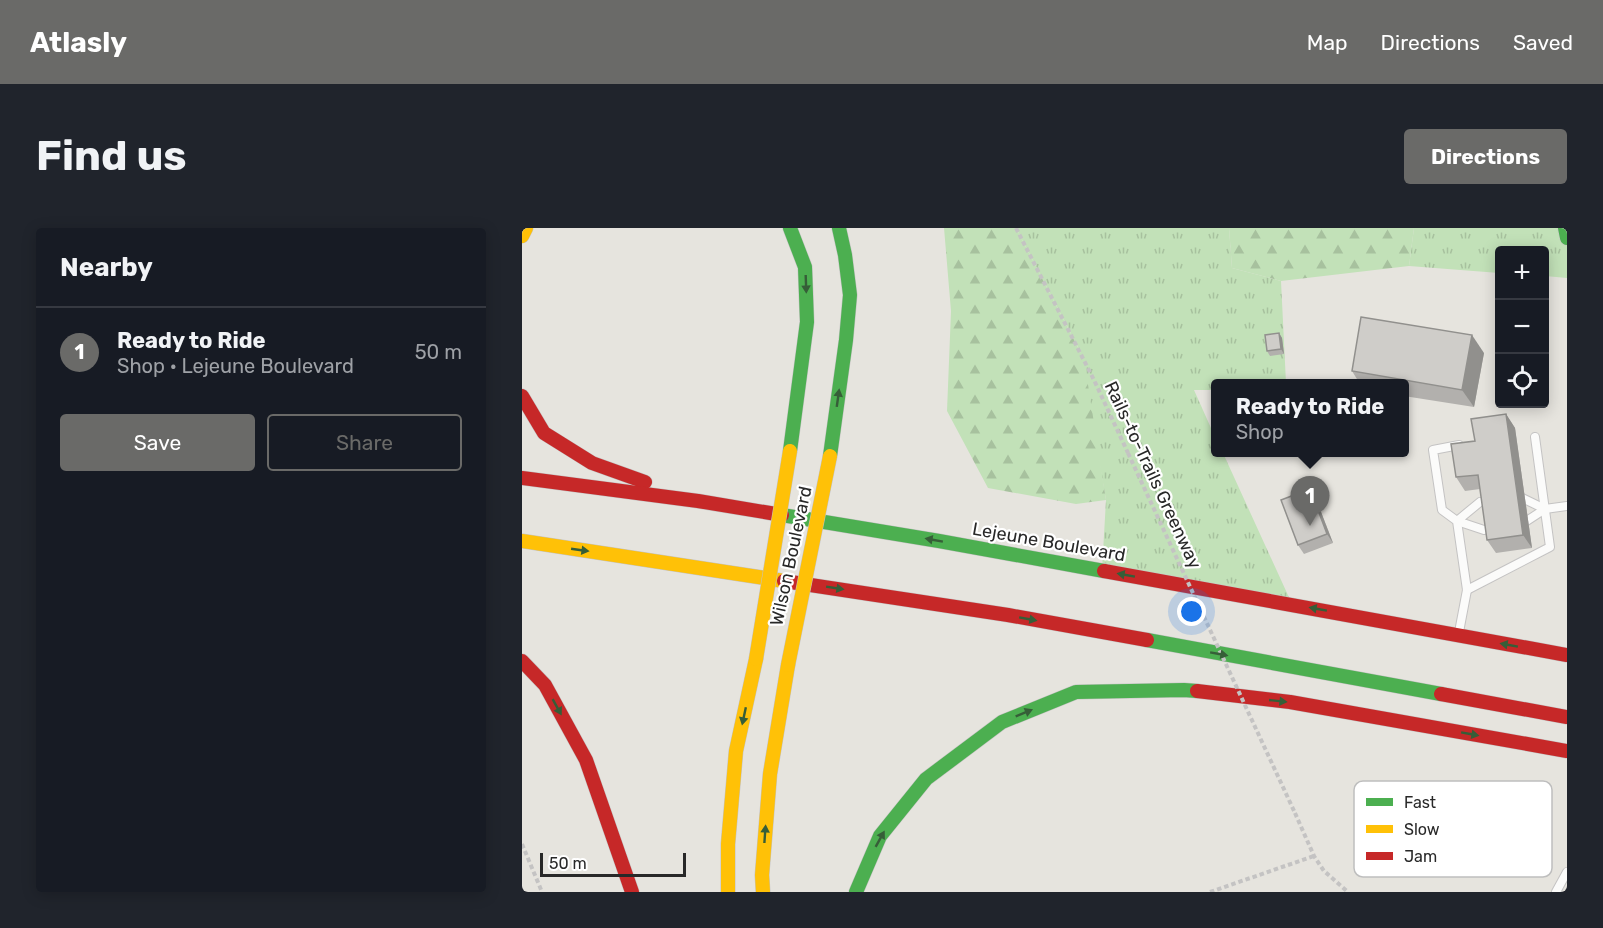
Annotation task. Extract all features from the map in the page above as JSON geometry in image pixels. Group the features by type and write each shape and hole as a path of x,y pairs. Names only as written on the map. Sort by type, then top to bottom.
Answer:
{"main road":[{"path":"522,236 526,228"},
{"path":"728,892 728,844 736,751 756,659 790,450 807,322 805,267 790,228"},
{"name":"Wilson Boulevard","path":"763,892 762,874 770,774 788,665 830,456 846,340 850,295 839,228"},
{"path":"1565,228 1567,238"},
{"path":"522,396 544,433 592,463 698,501"},
{"name":"Lejeune Boulevard","path":"522,478 698,501 939,541 1567,655"},
{"path":"522,541 1008,615 1567,717"},
{"path":"522,661 545,685 586,760 632,892"},
{"path":"856,892 880,836 926,779 1002,722 1076,693 1184,690 1290,702 1567,752"}],"lane":[{"path":"1467,590 1550,547 1535,437"},
{"path":"1460,445 1433,450 1442,510 1457,521 1484,530"},
{"path":"1518,496 1545,509"},
{"path":"1457,521 1480,502"},
{"path":"1522,524 1545,509 1567,506"},
{"path":"1457,521 1467,590 1458,635"},
{"path":"1556,892 1567,872"}],"path":[{"name":"Rails-to-Trails Greenway","path":"1016,228 1094,380 1314,856 1324,871 1348,892"},
{"path":"522,844 542,892"},
{"path":"1210,892 1314,856"}],"green space":[{"path":"944,228 1016,228 1084,359 1106,500 1076,504 988,488 947,411 951,311"},
{"path":"1016,228 1229,228 1232,268 1281,281 1286,379 1211,379 1211,390 1194,390 1211,428 1211,457 1225,457 1292,604 1102,570 1106,500 1080,351"},
{"path":"1229,228 1414,228 1409,266 1281,281 1232,268"},
{"path":"1414,228 1565,228 1567,278 1549,276 1549,246 1495,246 1495,273 1409,266"}],"building":[{"path":"1361,317 1472,335 1462,390 1409,381 1409,379 1352,371"},
{"path":"1279,333 1281,349 1267,351 1265,335"},
{"path":"1506,414 1523,535 1487,540 1478,475 1456,477 1451,444 1475,441 1471,419"},
{"path":"1310,489 1327,534 1298,545 1281,500"}],"traffic: fast":[{"path":"790,228 805,267 807,322 790,451"},
{"path":"830,456 850,295 839,228"},
{"path":"1565,228 1567,238"},
{"path":"782,515 1104,571"},
{"path":"1147,640 1441,694"},
{"path":"856,892 880,836 926,779 1002,722 1076,692 1197,691"}],"traffic: slow":[{"path":"522,236 526,228"},
{"path":"756,659 790,451"},
{"path":"788,665 830,456"},
{"path":"522,541 784,581"},
{"path":"728,892 728,844 736,751 756,659"},
{"path":"763,892 762,875 770,774 788,665"}],"traffic: jam":[{"path":"522,396 544,433 592,463 645,482"},
{"path":"522,478 698,501 782,515"},
{"path":"1104,571 1567,655"},
{"path":"784,581 1008,615 1147,640"},
{"path":"522,661 545,685 586,760 632,892"},
{"path":"1197,691 1290,702 1567,751"},
{"path":"1441,694 1567,717"}],"place":[{"name":"Ready to Ride","path":"1310,526"}]}
